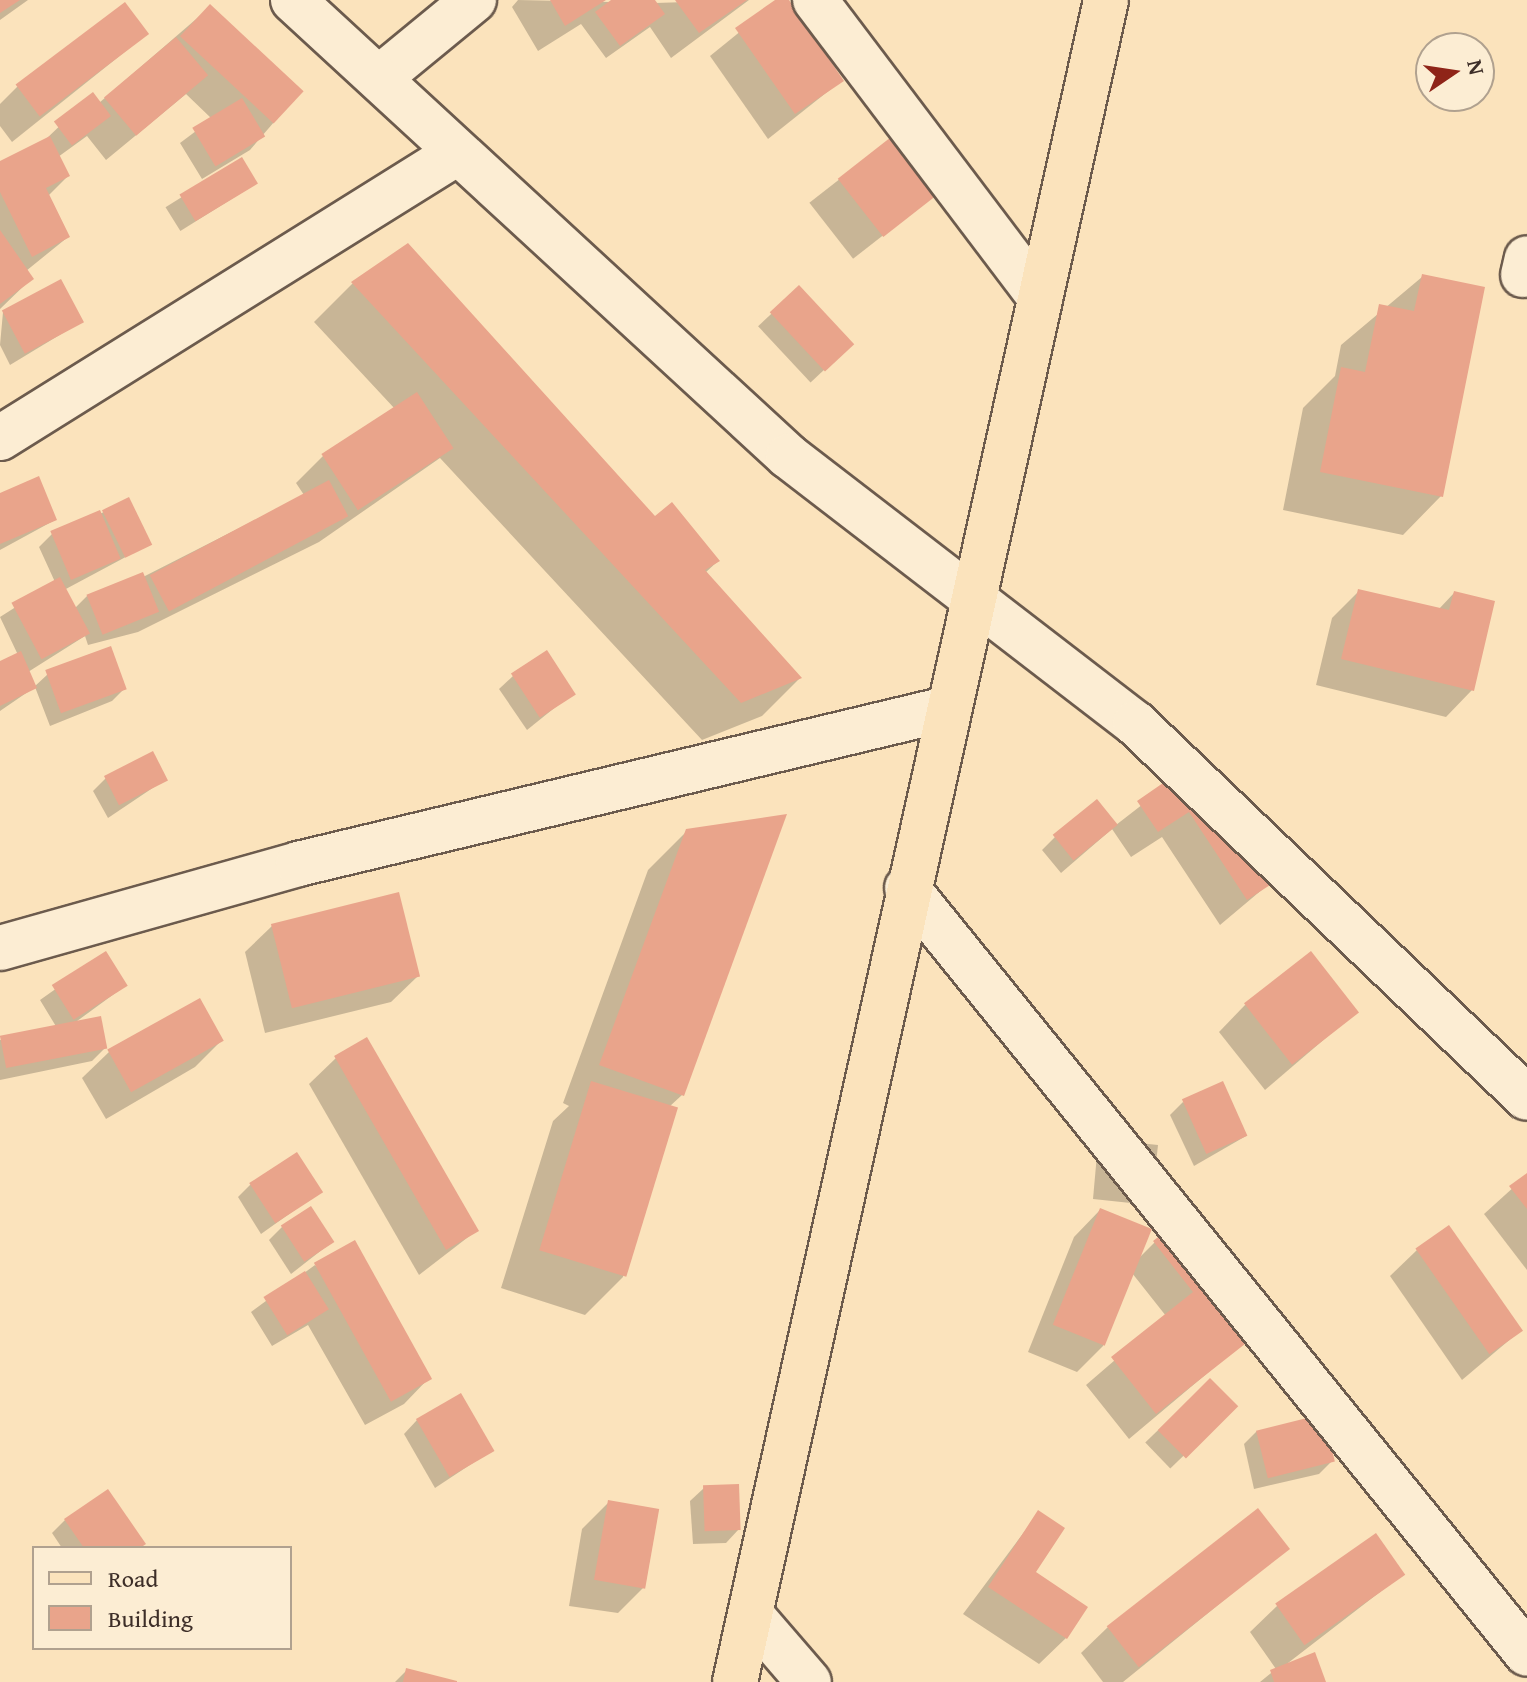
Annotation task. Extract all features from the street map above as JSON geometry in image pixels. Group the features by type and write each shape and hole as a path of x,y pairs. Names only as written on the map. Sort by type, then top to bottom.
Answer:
{"main road":[{"path":"735,1682 752,1616 972,591 1106,0"}],"street":[{"path":"293,0 788,456 972,591 1135,723 1527,1098"},
{"path":"379,78 474,0"},
{"path":"815,0 1040,298"},
{"path":"0,438 457,153"},
{"path":"0,948 298,864 946,709"},
{"path":"907,888 1527,1654"},
{"path":"752,1616 809,1682"}],"building":[{"path":"0,0 20,0 0,13"},
{"path":"550,0 606,0 565,26"},
{"path":"611,0 655,0 665,14 620,46 595,12"},
{"path":"675,0 747,0 699,33"},
{"path":"775,0 789,0 844,81 795,114 735,28"},
{"path":"125,2 149,34 40,116 16,84"},
{"path":"210,4 304,91 274,123 180,36"},
{"path":"176,37 208,75 136,136 104,97"},
{"path":"93,92 111,116 72,145 54,121"},
{"path":"242,98 265,137 215,166 192,128"},
{"path":"900,130 946,188 883,237 838,179"},
{"path":"50,136 70,176 46,188 70,237 32,257 0,192 0,161"},
{"path":"242,157 258,184 195,221 179,195"},
{"path":"0,230 34,279 0,304"},
{"path":"408,243 655,516 672,502 720,561 705,570 802,678 741,703 351,282"},
{"path":"1422,274 1485,287 1443,497 1320,472 1341,367 1365,372 1379,304 1414,311"},
{"path":"61,279 84,322 25,354 2,310"},
{"path":"799,285 854,344 825,372 770,312"},
{"path":"417,392 453,448 358,510 321,454"},
{"path":"39,476 57,520 0,544 0,493"},
{"path":"329,480 348,516 169,612 150,575"},
{"path":"129,497 152,545 125,558 102,510"},
{"path":"100,510 121,559 71,580 50,531"},
{"path":"143,572 159,612 103,635 86,595"},
{"path":"60,577 90,634 41,659 11,603"},
{"path":"1358,589 1449,610 1454,591 1495,601 1474,691 1341,659"},
{"path":"111,646 127,689 61,713 45,670"},
{"path":"547,650 576,694 540,718 511,673"},
{"path":"21,651 37,688 0,706 0,661"},
{"path":"153,751 168,780 119,805 104,776"},
{"path":"1192,763 1273,883 1247,900 1189,812 1158,832 1137,801"},
{"path":"1097,799 1118,825 1073,861 1053,835"},
{"path":"787,814 684,1096 599,1065 686,829"},
{"path":"399,892 420,976 292,1008 271,924"},
{"path":"106,951 128,986 73,1020 52,985"},
{"path":"1311,951 1359,1012 1292,1065 1244,1003"},
{"path":"200,998 224,1041 131,1092 107,1049"},
{"path":"101,1016 107,1048 6,1068 0,1036"},
{"path":"367,1037 479,1231 446,1250 334,1056"},
{"path":"591,1081 678,1108 626,1277 539,1250"},
{"path":"1223,1081 1247,1136 1206,1154 1182,1099"},
{"path":"297,1152 323,1192 275,1223 249,1183"},
{"path":"1527,1173 1527,1209 1509,1186"},
{"path":"311,1206 334,1242 304,1262 281,1226"},
{"path":"1100,1208 1152,1229 1105,1346 1053,1325"},
{"path":"1179,1221 1264,1329 1156,1414 1111,1357 1193,1292 1153,1241"},
{"path":"1449,1225 1523,1331 1489,1354 1415,1249"},
{"path":"355,1240 432,1379 391,1402 314,1263"},
{"path":"305,1271 329,1309 287,1335 263,1297"},
{"path":"1210,1378 1238,1406 1186,1459 1158,1430"},
{"path":"461,1393 494,1451 449,1477 416,1419"},
{"path":"1323,1414 1335,1462 1268,1478 1256,1431"},
{"path":"739,1484 741,1530 705,1531 703,1485"},
{"path":"108,1489 146,1544 83,1546 64,1519"},
{"path":"608,1500 659,1509 645,1589 594,1580"},
{"path":"1258,1508 1290,1549 1139,1667 1107,1626"},
{"path":"1038,1510 1065,1528 1036,1572 1088,1607 1067,1639 988,1587"},
{"path":"1376,1533 1405,1575 1304,1645 1275,1604"},
{"path":"1315,1652 1326,1682 1274,1682 1270,1670"},
{"path":"406,1668 457,1681 457,1682 403,1682"}]}
